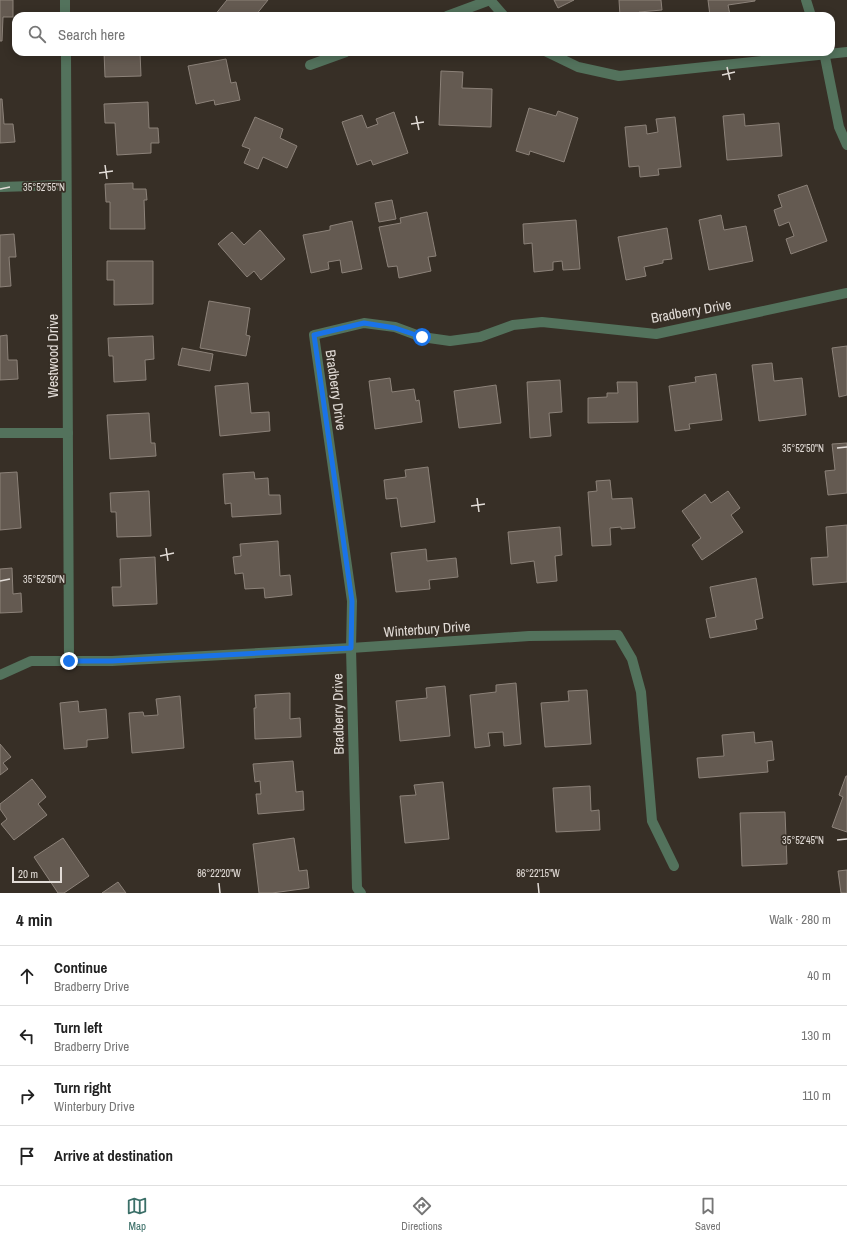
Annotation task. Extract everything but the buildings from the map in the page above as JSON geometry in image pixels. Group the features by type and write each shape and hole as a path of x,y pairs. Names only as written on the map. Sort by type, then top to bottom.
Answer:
{"street":[{"path":"65,0 65,12"},
{"path":"457,12 490,0 500,12"},
{"path":"806,0 810,12"},
{"path":"835,53 847,52"},
{"name":"Westwood Drive","path":"66,56 69,661"},
{"path":"310,65 335,56"},
{"path":"555,56 578,67 619,76 797,56"},
{"path":"825,56 839,127 847,145"},
{"path":"0,187 66,184"},
{"name":"Bradberry Drive","path":"361,893 356,888 351,648 352,601 314,335 364,323 395,328 422,337 450,341 480,337 513,325 542,322 656,334 847,293"},
{"path":"0,433 68,434"},
{"name":"Winterbury Drive","path":"0,675 30,661 112,661 351,648 529,636 618,635 632,659 641,692 652,821 674,866"}],"route":[{"path":"69,661 112,661 351,648 352,601 314,335 364,323 395,328 422,337"}]}
